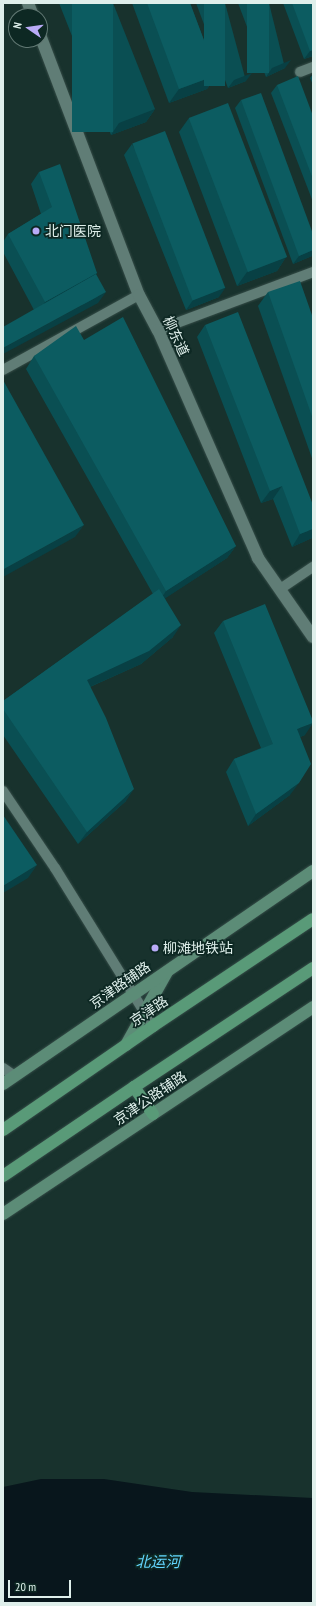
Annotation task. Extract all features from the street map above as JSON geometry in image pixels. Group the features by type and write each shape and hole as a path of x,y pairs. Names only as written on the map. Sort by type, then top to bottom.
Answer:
{"main road":[{"name":"京津路","path":"3,1130 126,1044 313,919"},
{"path":"3,1176 313,968"},
{"path":"134,1087 153,1114"}],"street":[{"name":"柳东道","path":"45,48 139,295 158,330 258,558 313,637"},
{"name":"京津路辅路","path":"3,1084 313,871"},
{"path":"126,1044 168,970"},
{"name":"京津公路辅路","path":"3,1214 313,1007"}],"lane":[{"path":"300,72 313,67"},
{"path":"158,330 313,272"},
{"path":"3,370 139,295"},
{"path":"280,589 313,567"},
{"path":"3,791 55,868 153,1026"},
{"path":"3,1068 15,1076"}],"water":[{"name":"北运河","path":"41,1479 104,1479 192,1492 313,1498 313,1603 3,1603 3,1487"}],"building":[{"path":"72,3 113,3 113,132 72,132"},
{"path":"147,3 190,3 217,75 179,89"},
{"path":"204,3 225,3 225,86 204,86"},
{"path":"247,3 269,3 269,73 247,73"},
{"path":"292,3 313,3 313,50 310,51"},
{"path":"298,76 313,116 313,179 277,85"},
{"path":"261,93 313,234 313,250 299,256 241,100"},
{"path":"228,103 287,257 248,272 189,118"},
{"path":"165,131 225,288 193,300 132,144"},
{"path":"60,164 97,273 45,302 8,234 52,207 39,172"},
{"path":"96,274 106,292 3,348 3,327"},
{"path":"300,281 313,318 313,419 268,292"},
{"path":"238,312 313,505 313,529 300,534 282,486 270,491 205,325"},
{"path":"123,317 236,546 166,591 34,356 76,326 84,340"},
{"path":"3,380 84,525 4,569 3,566"},
{"path":"159,589 181,625 149,651 87,680 106,718 134,789 87,832 3,709 3,701"},
{"path":"265,604 313,723 297,729 311,764 299,783 256,814 234,759 273,744 223,621"},
{"path":"3,815 37,865 3,886"}],"place":[{"name":"北门医院","path":"36,231"},
{"name":"柳滩地铁站","path":"155,948"}]}
